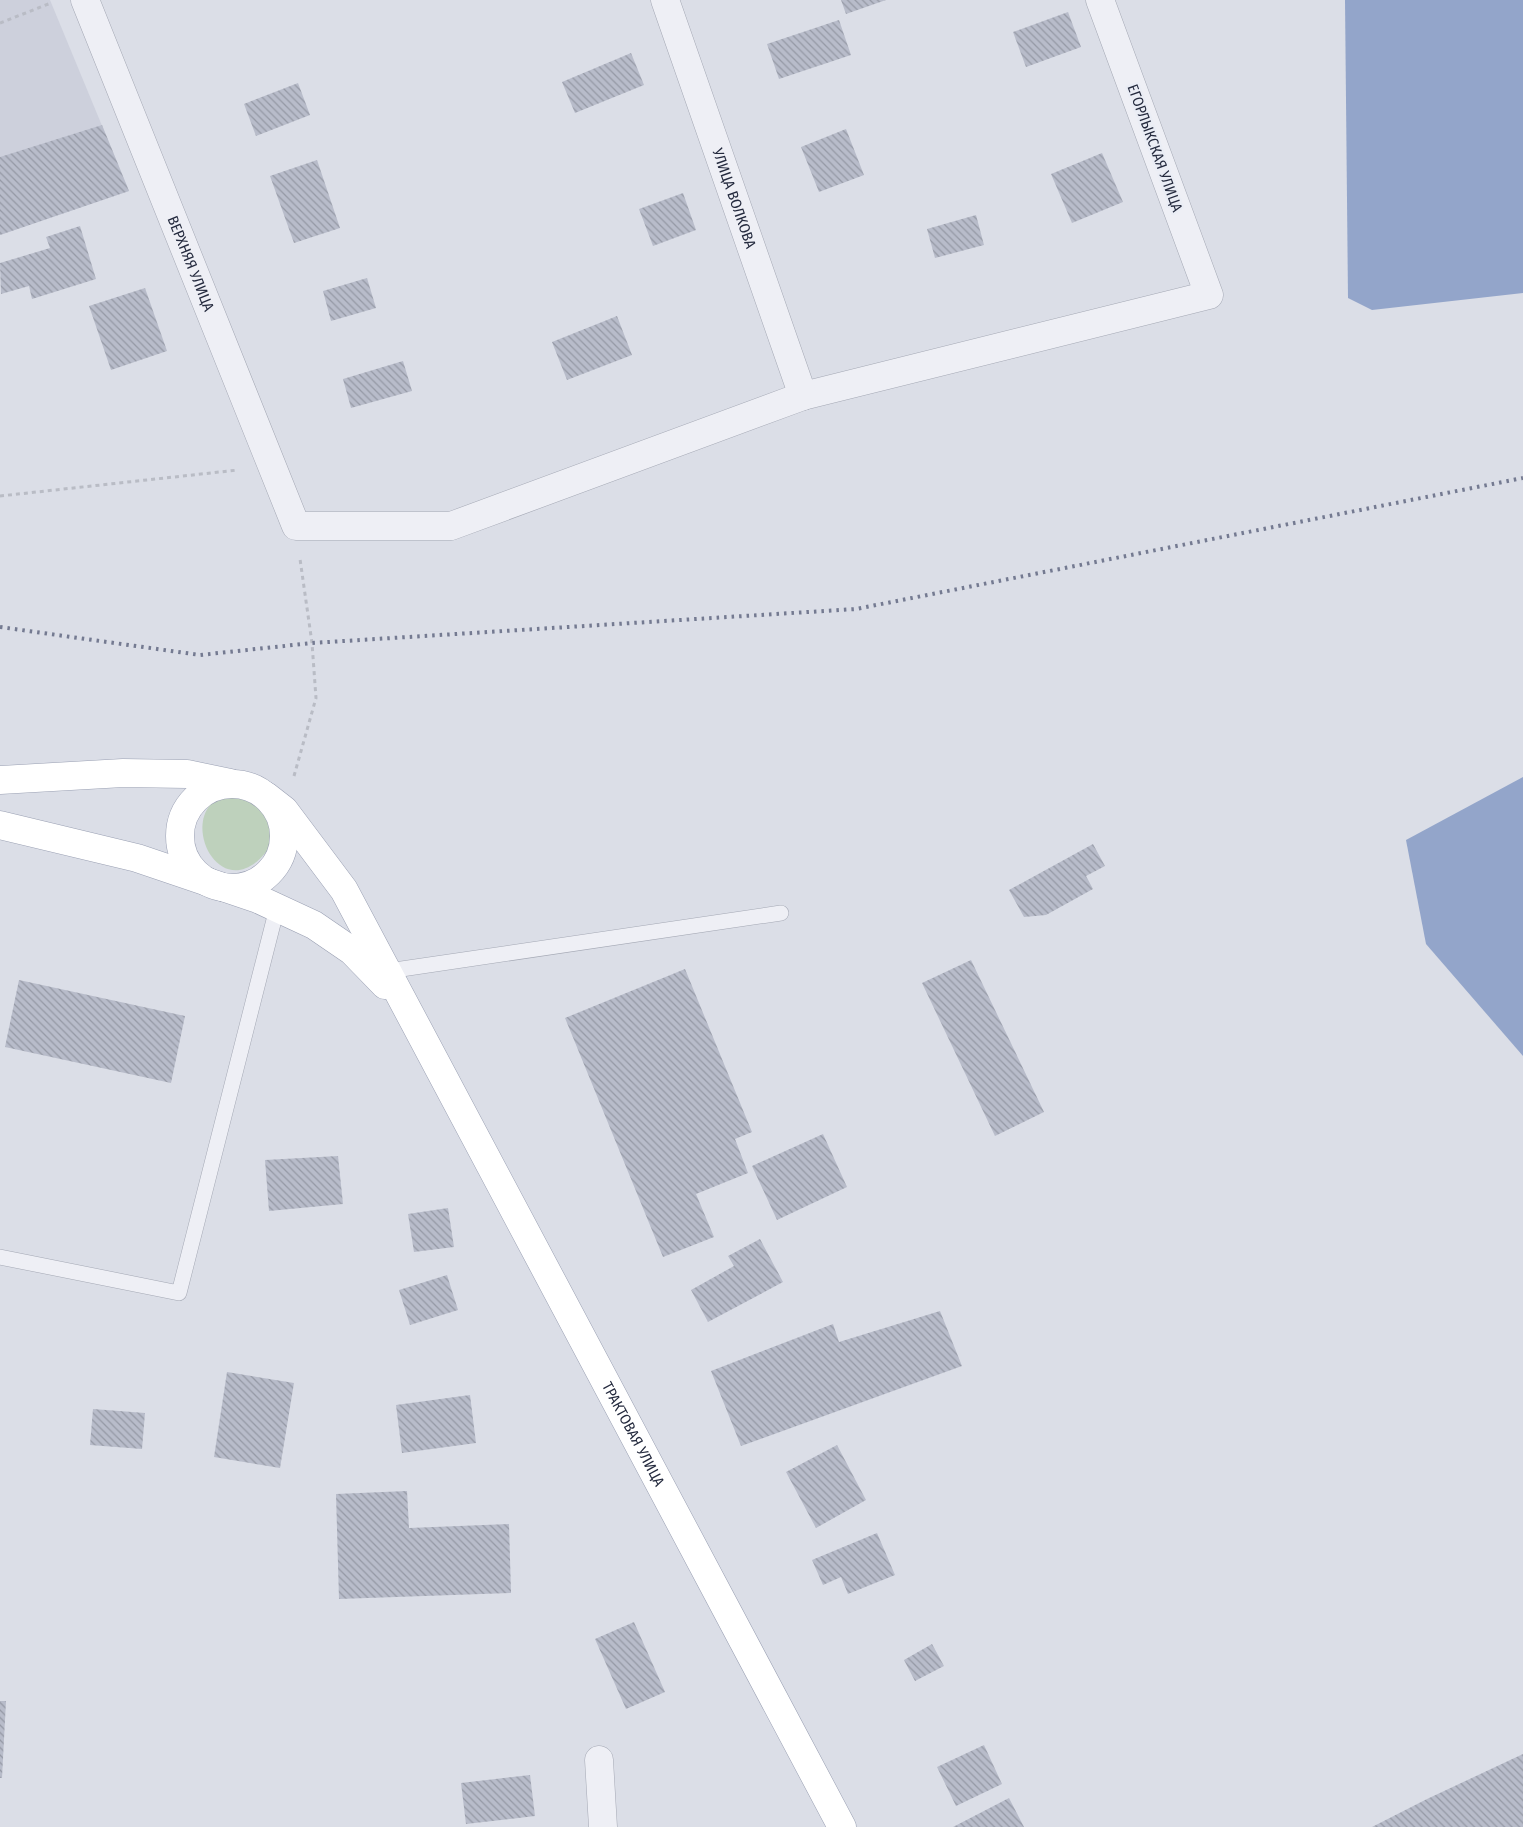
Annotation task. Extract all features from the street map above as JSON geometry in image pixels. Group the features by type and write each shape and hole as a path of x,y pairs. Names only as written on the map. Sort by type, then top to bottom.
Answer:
{"main road":[{"path":"0,780 123,772 168,773 186,774 253,789 275,803 344,890 425,1040"},
{"path":"239,785 221,786 204,792 191,804 183,819 180,837 183,855 192,870 206,881 223,887 240,887 256,883 270,873 279,859 284,842 283,825 275,803"},
{"path":"0,825 137,858 258,899 314,925 352,950 379,977 425,1040"},
{"name":"ТРАКТОВАЯ УЛИЦА","path":"425,1040 842,1827"}],"street":[{"name":"ВЕРХНЯЯ УЛИЦА","path":"86,0 296,526"},
{"name":"УЛИЦА ВОЛКОВА","path":"665,0 803,396"},
{"name":"ЕГОРЛЫКСКАЯ УЛИЦА","path":"803,396 1209,295 1100,0"},
{"path":"296,526 451,526 803,396"},
{"path":"599,1760 603,1827"}],"lane":[{"path":"0,1257 179,1292 277,908"},
{"path":"388,971 781,913"}],"path":[{"path":"0,23 59,0"},
{"path":"0,496 271,466"},
{"path":"275,803 316,698 312,643 296,526"}],"shaded area":[{"path":"0,0 50,0 129,191 0,235"}],"green space":[{"path":"236,793 265,808 273,819 274,829 273,839 267,851 248,867 231,870 217,862 207,848 202,831 205,814 216,800"}],"water":[{"path":"1345,0 1523,0 1523,293 1372,310 1348,298"},
{"path":"1523,777 1523,1056 1426,944 1406,840"}],"building":[{"path":"841,0 886,0 846,14"},
{"path":"1068,12 1081,47 1026,67 1013,32"},
{"path":"839,20 851,55 779,79 767,44"},
{"path":"631,53 644,85 575,113 562,82"},
{"path":"298,83 310,115 256,136 244,104"},
{"path":"102,125 129,191 0,235 0,157"},
{"path":"846,129 864,175 819,192 801,147"},
{"path":"1102,153 1123,202 1072,223 1051,174"},
{"path":"317,160 340,228 294,243 270,176"},
{"path":"683,193 696,230 653,246 639,209"},
{"path":"976,215 984,245 935,258 927,229"},
{"path":"80,226 96,279 32,299 29,286 1,294 0,263 50,248 46,237"},
{"path":"367,278 376,308 331,321 323,291"},
{"path":"145,288 167,351 111,370 89,306"},
{"path":"617,316 632,355 567,380 552,342"},
{"path":"403,361 412,391 351,408 343,379"},
{"path":"1093,844 1105,866 1086,876 1093,889 1046,915 1024,917 1009,890"},
{"path":"971,960 1044,1112 995,1136 922,983"},
{"path":"685,969 752,1132 735,1139 748,1173 696,1194 714,1237 663,1257 565,1018"},
{"path":"19,980 185,1016 171,1083 5,1047"},
{"path":"823,1134 847,1187 777,1220 752,1166"},
{"path":"338,1156 343,1204 269,1211 265,1160"},
{"path":"448,1208 454,1247 414,1252 408,1214"},
{"path":"760,1239 783,1282 708,1322 691,1290 734,1266 728,1256"},
{"path":"447,1275 458,1310 410,1325 399,1290"},
{"path":"940,1311 962,1366 741,1446 711,1371 833,1324 839,1342"},
{"path":"227,1372 294,1383 280,1468 214,1457"},
{"path":"470,1395 476,1443 402,1453 396,1405"},
{"path":"93,1409 145,1413 142,1449 90,1445"},
{"path":"837,1445 866,1500 816,1528 786,1472"},
{"path":"407,1491 409,1528 509,1524 511,1593 339,1599 336,1494"},
{"path":"877,1533 895,1575 848,1594 841,1577 823,1585 812,1560"},
{"path":"634,1622 665,1692 626,1709 595,1639"},
{"path":"932,1644 944,1666 915,1681 904,1660"},
{"path":"0,1701 6,1701 2,1778 0,1778"},
{"path":"984,1745 1002,1784 956,1806 937,1767"},
{"path":"1523,1754 1523,1827 1372,1827 1427,1799"},
{"path":"530,1775 535,1816 466,1824 461,1783"},
{"path":"1009,1798 1024,1827 953,1827"}],"railway":[{"path":"0,627 200,655 312,643 856,609 1523,478"}]}
